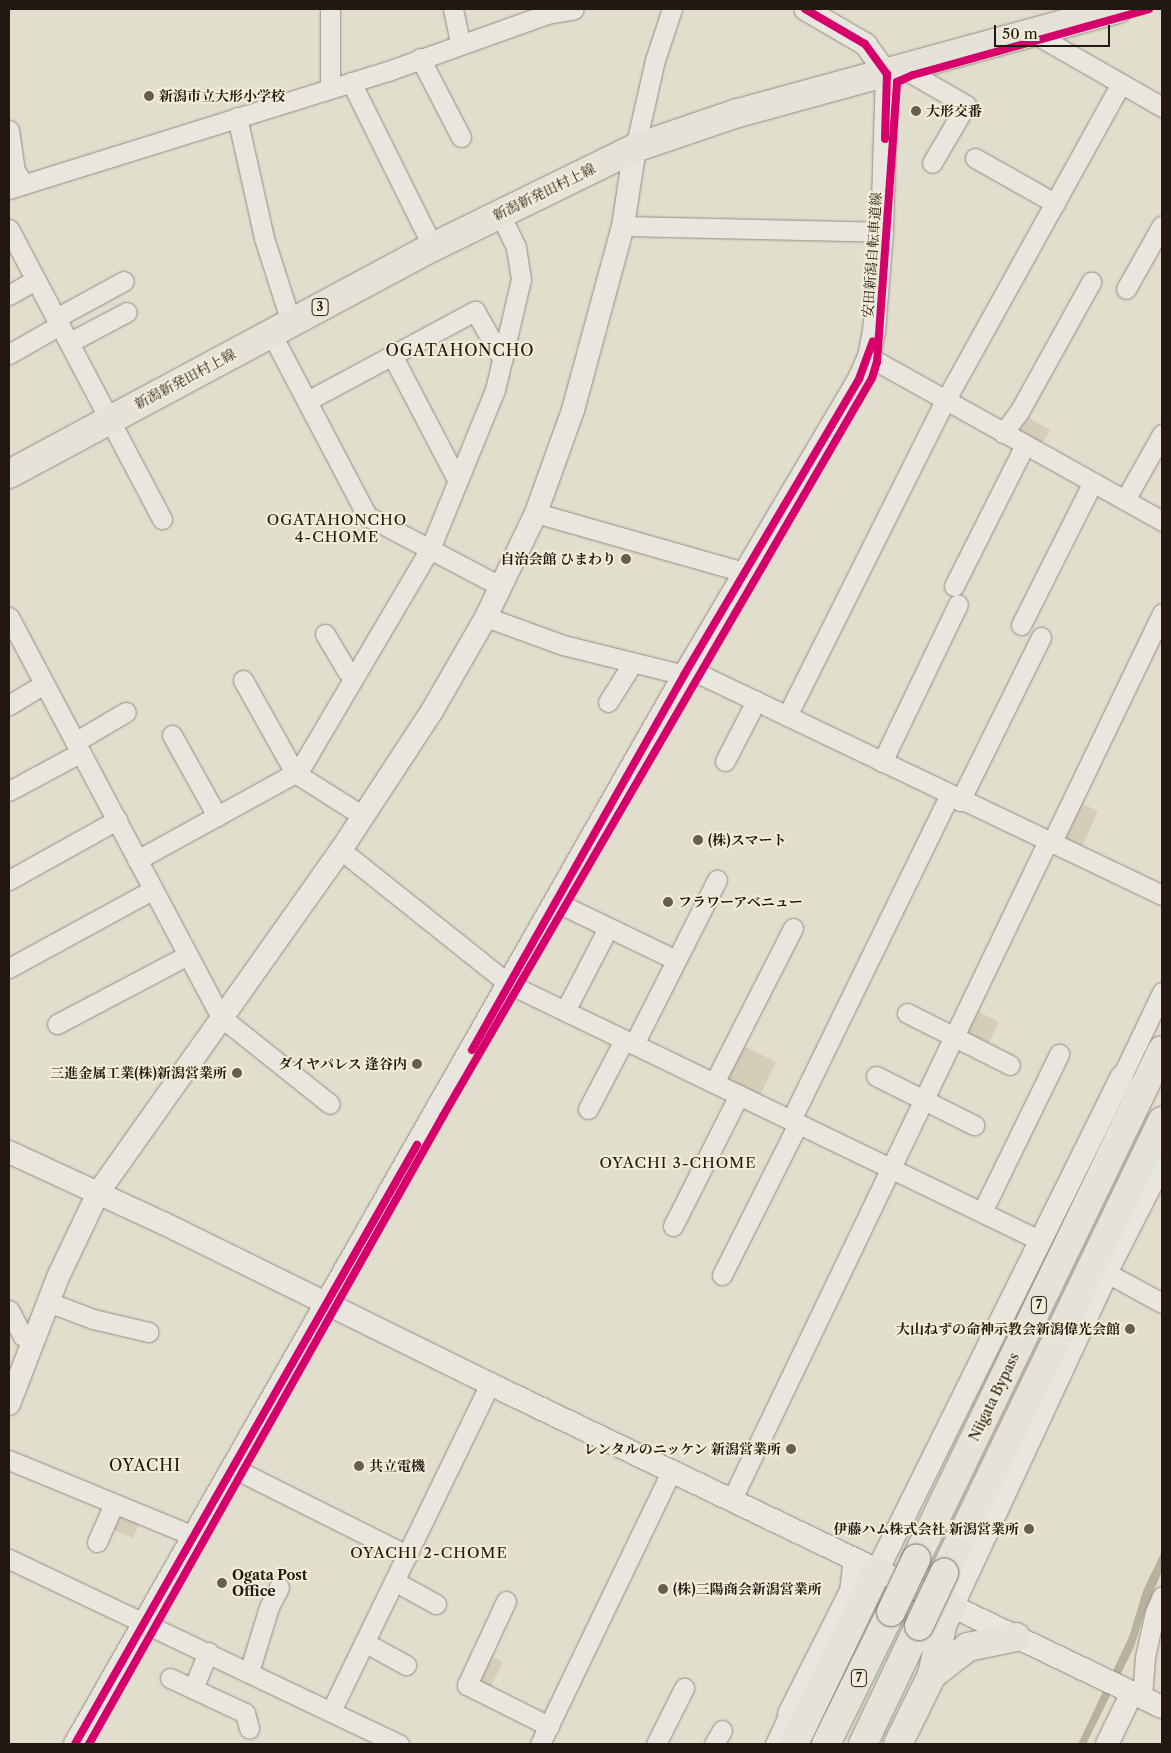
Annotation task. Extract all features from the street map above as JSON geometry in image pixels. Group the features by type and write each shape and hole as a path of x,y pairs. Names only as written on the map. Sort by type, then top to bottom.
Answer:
{"main road":[{"name":"新潟新発田村上線","path":"9,474 433,247 635,148 738,113 896,72 1118,9"},
{"name":"Niigata Bypass","path":"826,1744 1162,1050"},
{"name":"7","path":"863,1744 1162,1121"},
{"path":"794,1744 866,1566"},
{"path":"898,1744 932,1675 943,1622 952,1607"},
{"path":"932,1675 968,1647 1016,1638"}],"street":[{"path":"330,9 330,88"},
{"path":"453,9 460,42"},
{"path":"9,130 16,186 351,82 460,42 547,14 574,9"},
{"path":"10,1396 48,1302 98,1193 341,850 456,673 486,617 536,513 573,410 623,226 635,148 655,60 672,9"},
{"path":"804,9 865,44 896,72 966,105 932,163"},
{"path":"1033,33 1162,106"},
{"path":"420,58 461,137"},
{"path":"75,1744 687,672 859,379 868,357 874,332 896,72"},
{"path":"351,82 433,247"},
{"path":"787,716 945,401 1121,83"},
{"path":"237,117 264,238 281,327 307,401 367,516 500,586"},
{"path":"975,158 1055,203"},
{"path":"137,860 295,773 430,549 458,481 503,360 521,279 516,247 500,214"},
{"path":"1126,289 1162,225"},
{"path":"623,226 882,232"},
{"path":"9,229 162,518"},
{"path":"9,295 36,280"},
{"path":"9,354 58,321 124,282"},
{"path":"1003,433 1019,412 1091,282"},
{"path":"307,401 475,311 503,360"},
{"path":"70,342 128,312"},
{"path":"392,355 458,481"},
{"path":"868,357 1162,521"},
{"path":"1125,500 1162,434"},
{"path":"954,586 1025,445"},
{"path":"1021,625 1092,482"},
{"path":"536,513 746,573"},
{"path":"882,762 958,604"},
{"path":"730,1500 922,1099 1162,613"},
{"path":"9,617 42,685 117,820 186,956 221,1017 330,1104"},
{"path":"486,617 563,645 632,664 687,672 756,701 1049,843 1162,895"},
{"path":"325,634 347,671 355,676"},
{"path":"722,1275 795,1122 955,798 1041,637"},
{"path":"608,702 632,664"},
{"path":"243,680 295,773 363,816"},
{"path":"9,705 42,685"},
{"path":"725,761 756,701"},
{"path":"9,791 77,747 126,712"},
{"path":"172,735 217,816"},
{"path":"9,880 117,820"},
{"path":"341,850 509,984 1041,1241"},
{"path":"588,1109 676,960 717,880"},
{"path":"9,968 152,890"},
{"path":"556,902 676,960"},
{"path":"564,1010 608,928"},
{"path":"714,1083 793,928"},
{"path":"57,1024 186,956"},
{"path":"775,1744 851,1591 1041,1241 1162,992"},
{"path":"906,1013 1010,1065"},
{"path":"982,1212 1059,1054"},
{"path":"876,1076 974,1125"},
{"path":"673,1226 738,1095"},
{"path":"9,1152 98,1193 671,1472 1162,1707"},
{"path":"952,1607 1107,1273 1162,1165"},
{"path":"1107,1273 1162,1303"},
{"path":"48,1302 93,1319 148,1332"},
{"path":"9,1310 23,1336 33,1341"},
{"path":"331,1711 490,1384"},
{"path":"9,1460 194,1536"},
{"path":"232,1468 407,1555"},
{"path":"540,1744 671,1472"},
{"path":"97,1542 114,1504"},
{"path":"9,1559 399,1744"},
{"path":"394,1581 436,1604"},
{"path":"249,1672 269,1607 279,1587"},
{"path":"1107,1744 1137,1695 1155,1612 1162,1596"},
{"path":"506,1602 466,1685 549,1726"},
{"path":"364,1642 406,1665"},
{"path":"194,1690 208,1652"},
{"path":"170,1678 245,1713 249,1728"},
{"path":"656,1744 684,1688"}],"shaded area":[{"path":"1019,412 1050,430 1037,453 1007,435"},
{"path":"1075,800 1098,811 1078,856 1053,844"},
{"path":"970,1007 999,1022 985,1050 956,1036"},
{"path":"736,1042 776,1062 756,1103 715,1083"},
{"path":"115,1504 143,1516 133,1538 106,1527"},
{"path":"1162,1551 1162,1571 1144,1615 1134,1647 1086,1744 1078,1744 1129,1637 1143,1591"},
{"path":"483,1652 503,1662 487,1694 468,1685"}],"cycle path":[{"path":"805,9 865,44 887,74 885,139"},
{"name":"安田新潟自転車道線","path":"89,1744 443,1116 872,378 877,362 897,82 913,75 1149,9"},
{"path":"472,1050 684,675 859,379 873,341"},
{"path":"75,1744 417,1145"}],"place":[{"name":"新潟市立大形小学校","path":"149,96"},
{"name":"大形交番","path":"916,111"},
{"name":"自治会館 ひまわり","path":"626,559"},
{"name":"(株)スマート","path":"698,840"},
{"name":"フラワーアベニュー","path":"668,902"},
{"name":"ダイヤパレス 逢谷内","path":"417,1064"},
{"name":"三進金属工業(株)新潟営業所","path":"237,1073"},
{"name":"大山ねずの命神示教会新潟偉光会館","path":"1130,1329"},
{"name":"レンタルのニッケン 新潟営業所","path":"791,1449"},
{"name":"共立電機","path":"359,1466"},
{"name":"伊藤ハム株式会社 新潟営業所","path":"1029,1529"},
{"name":"Ogata Post Office","path":"222,1583"},
{"name":"(株)三陽商会新潟営業所","path":"663,1589"}],"district":[{"name":"OGATAHONCHO","path":"460,350"},
{"name":"OGATAHONCHO 4-CHOME","path":"337,528"},
{"name":"OYACHI 3-CHOME","path":"678,1163"},
{"name":"OYACHI","path":"145,1465"},
{"name":"OYACHI 2-CHOME","path":"429,1553"}]}
